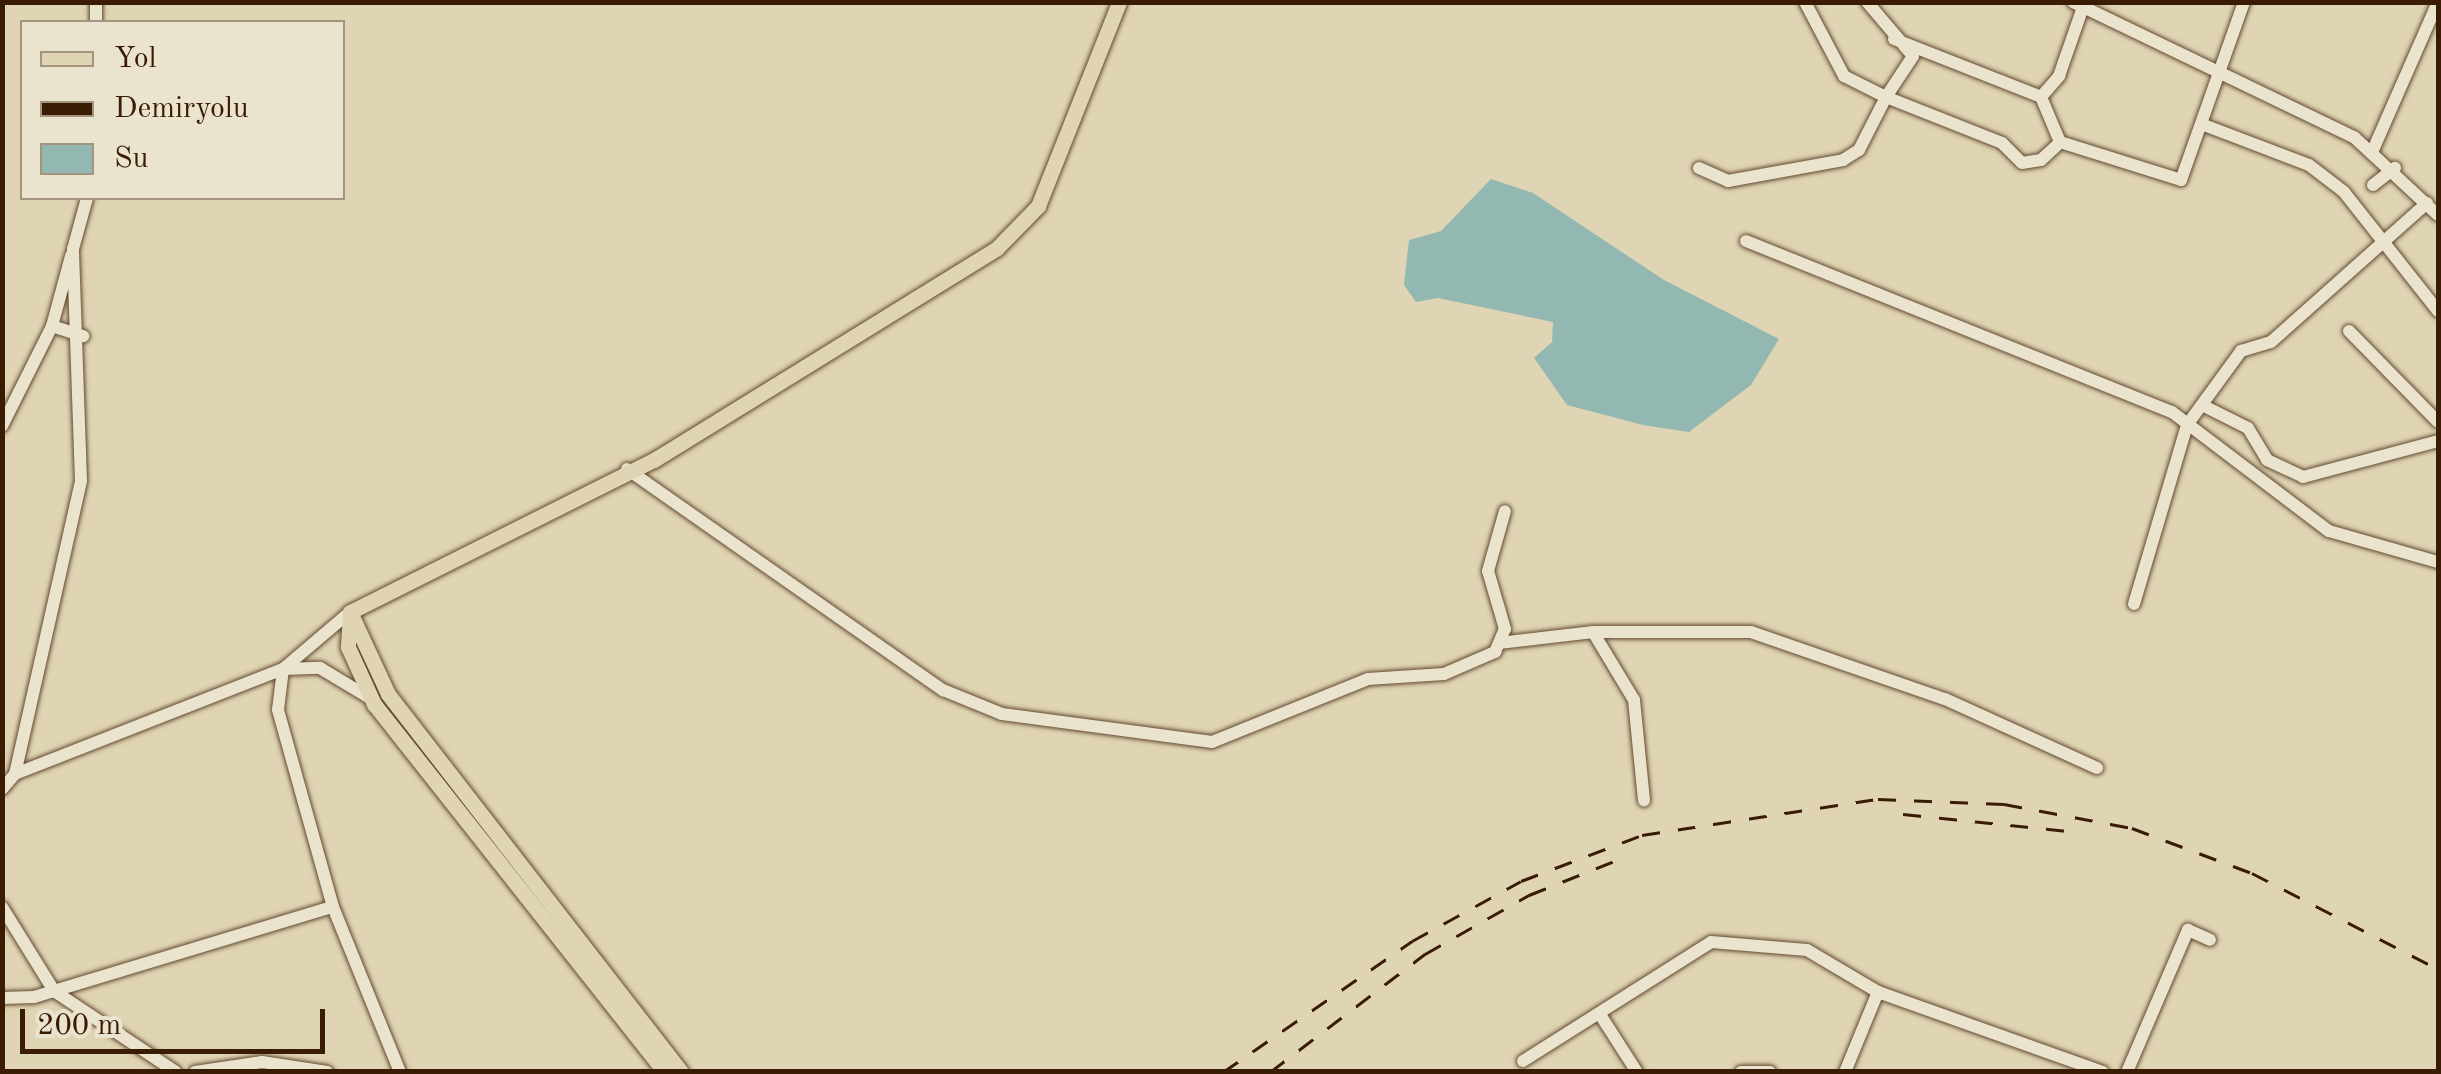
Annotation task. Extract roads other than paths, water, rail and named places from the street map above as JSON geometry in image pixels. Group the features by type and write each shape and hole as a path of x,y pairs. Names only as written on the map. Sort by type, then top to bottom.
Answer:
{"main road":[{"path":"350,612 625,467 654,460 1023,228 1119,2"},
{"path":"350,612 348,647 374,704 665,1072"},
{"path":"350,612 399,709 681,1072"}],"street":[{"path":"1805,2 1844,76 2002,143 2022,162 2042,160 2060,142"},
{"path":"1699,168 1728,180 1843,160 1859,150 1913,56 1894,39 1867,2"},
{"path":"1894,39 2040,97 2060,142 2181,180 2222,80 2244,2"},
{"path":"2373,150 2438,2"},
{"path":"2040,97 2059,76 2077,8 2373,150 2438,215"},
{"path":"2204,125 2309,165 2344,192 2380,244 2438,311"},
{"path":"2373,185 2395,168"},
{"path":"2,426 52,326 85,200"},
{"path":"2134,604 2187,425 2240,351 2271,342 2427,203"},
{"path":"1746,241 2187,425 2329,531 2438,562"},
{"path":"15,774 76,518 83,336 73,249"},
{"path":"52,326 83,336"},
{"path":"2349,331 2438,422"},
{"path":"2202,405 2248,428 2268,460 2302,477 2438,441"},
{"path":"625,467 943,690 1002,714 1212,742 1368,679 1444,674 1499,643 1593,632 1751,632 1945,699 2097,768"},
{"path":"1499,643 1505,629 1488,571 1505,511"},
{"path":"2,788 15,774 283,669 350,612"},
{"path":"1593,632 1634,700 1644,801"},
{"path":"283,669 320,668 374,704"},
{"path":"283,669 282,742 333,907 400,1072"},
{"path":"2,906 54,990 150,1062 176,1072"},
{"path":"2,998 54,990 333,907"},
{"path":"2127,1072 2188,930 2210,940"},
{"path":"1522,1061 1601,1016 1710,942 1807,950 1878,992 2103,1072"},
{"path":"1846,1072 1878,992"},
{"path":"1601,1016 1637,1072"},
{"path":"195,1072 262,1062 327,1072"},
{"path":"1741,1072 1770,1072"}],"water":[{"path":"1491,179 1533,193 1664,280 1779,339 1751,385 1689,432 1643,425 1567,405 1534,358 1552,342 1553,322 1438,298 1416,302 1404,285 1409,240 1441,231"}],"railway":[{"path":"1223,1072 1412,941 1521,881 1642,835 1878,799 2004,804 2132,828 2252,873 2438,969"},
{"path":"1903,814 2077,832"},
{"path":"1270,1072 1425,954 1529,895 1627,856"}]}
